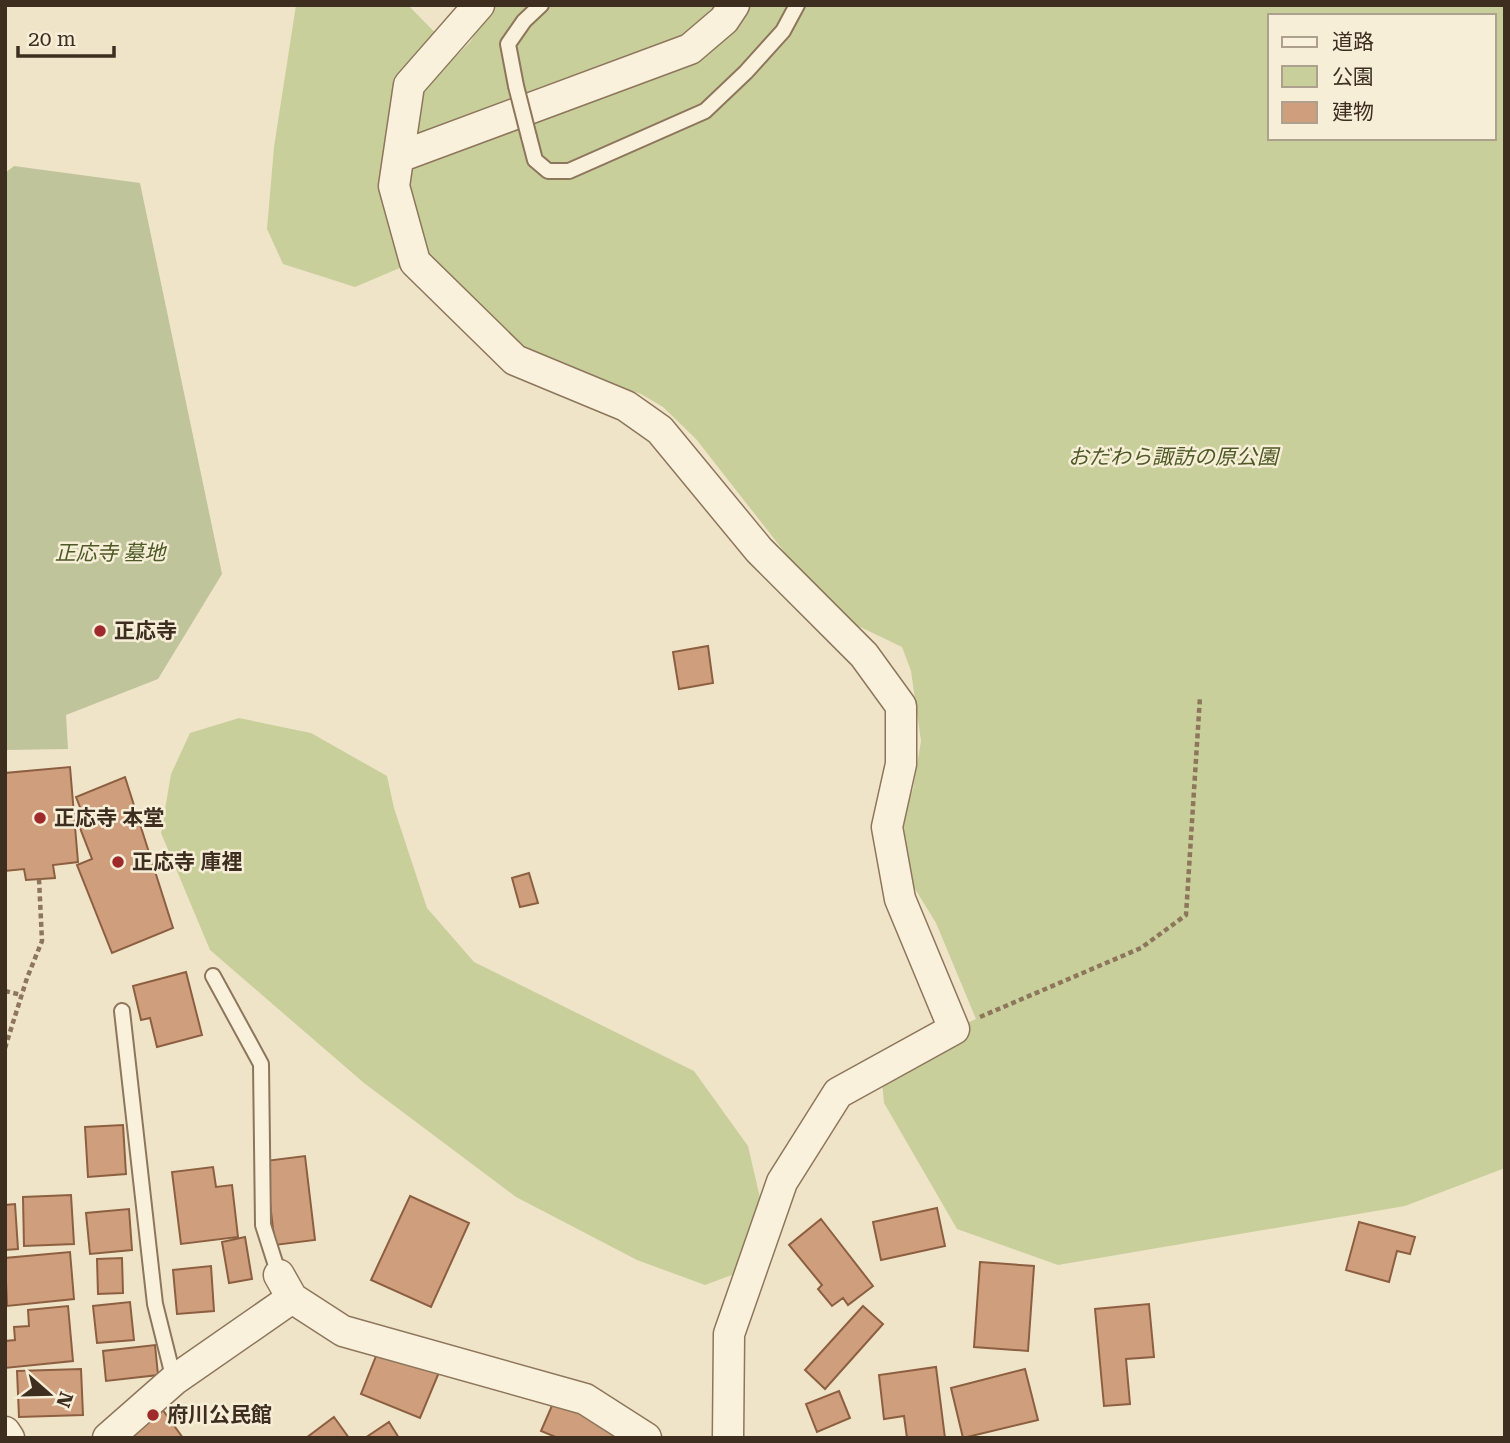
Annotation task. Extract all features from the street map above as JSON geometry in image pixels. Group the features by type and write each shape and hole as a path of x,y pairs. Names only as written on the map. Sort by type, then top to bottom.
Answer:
{"street":[{"path":"479,5 410,85 394,186 415,262 515,360 626,406 660,430 759,550 864,654 901,706 901,764 887,827 901,899 954,1029 838,1093 782,1182 729,1334 728,1438"},
{"path":"399,157 690,49 724,20 734,5"},
{"path":"108,1438 286,1287 343,1331 585,1399 646,1438"},
{"path":"5,1432 9,1438"}],"lane":[{"path":"541,5 524,21 508,44 535,160 548,171 569,170 705,111 746,72 783,31 797,5"},
{"path":"213,976 261,1064 263,1225 286,1287"},
{"path":"122,1011 155,1304 174,1380"}],"path":[{"path":"954,1029 1141,948 1186,915 1200,697"},
{"path":"5,1048 42,941 39,879"},
{"path":"5,991 22,995"}],"green space":[{"name":"おだわら諏訪の原公園","path":"296,5 408,5 457,55 470,42 493,5 1505,5 1505,1168 1405,1206 1058,1265 957,1229 884,1103 880,1061 976,1019 936,923 899,863 895,837 913,789 921,741 911,671 902,647 833,614 696,439 663,407 641,394 553,363 516,344 421,259 355,287 283,264 267,229 274,147"},
{"name":"正応寺 墓地","path":"14,166 140,183 222,574 158,679 66,715 68,749 5,750 5,173"},
{"path":"239,718 311,733 387,776 394,808 427,908 474,962 694,1071 748,1146 761,1202 756,1266 705,1285 637,1260 516,1197 364,1083 210,950 161,833 171,774 190,733"}],"building":[{"path":"708,646 713,683 679,689 673,652"},
{"name":"正応寺 本堂","path":"70,767 78,862 53,865 55,878 26,880 24,869 5,871 5,773"},
{"name":"正応寺 庫裡","path":"125,777 173,928 112,953 77,865 92,859 80,828 87,825 76,797"},
{"path":"529,873 538,903 520,907 512,878"},
{"path":"186,972 202,1035 157,1047 150,1018 141,1020 133,986"},
{"path":"123,1125 126,1174 88,1177 85,1127"},
{"path":"305,1156 315,1240 275,1245 265,1161"},
{"path":"213,1167 216,1187 232,1185 238,1237 181,1244 172,1172"},
{"path":"71,1195 74,1244 24,1246 23,1197"},
{"path":"410,1196 469,1223 431,1307 371,1280"},
{"path":"15,1204 18,1249 5,1250 5,1205"},
{"path":"937,1208 945,1246 881,1260 873,1222"},
{"path":"129,1209 132,1250 90,1254 86,1213"},
{"path":"821,1219 873,1286 848,1305 843,1298 832,1306 818,1289 822,1285 789,1245"},
{"path":"1359,1222 1415,1237 1410,1254 1397,1251 1389,1282 1346,1270"},
{"path":"245,1237 252,1279 229,1283 222,1242"},
{"path":"70,1252 74,1299 7,1306 5,1258"},
{"path":"122,1258 123,1293 98,1294 97,1259"},
{"path":"980,1262 1034,1266 1028,1351 974,1347"},
{"path":"211,1266 214,1311 177,1314 173,1270"},
{"path":"130,1302 134,1340 97,1343 93,1306"},
{"path":"1149,1304 1154,1357 1126,1359 1130,1404 1104,1406 1095,1309"},
{"path":"68,1306 73,1361 5,1368 5,1341 15,1340 14,1327 29,1326 28,1310"},
{"path":"863,1306 883,1324 825,1389 805,1370"},
{"path":"155,1345 158,1375 106,1381 103,1351"},
{"path":"380,1346 440,1370 420,1418 361,1394"},
{"path":"936,1367 945,1438 907,1438 904,1416 884,1419 879,1375"},
{"path":"81,1369 83,1415 19,1417 17,1371"},
{"path":"1025,1369 1038,1420 963,1438 951,1388"},
{"path":"839,1391 850,1418 817,1432 806,1404"},
{"path":"554,1401 624,1431 621,1438 558,1438 541,1431"},
{"name":"府川公民館","path":"157,1402 183,1438 128,1438"},
{"path":"334,1417 349,1438 306,1438"},
{"path":"389,1422 399,1438 365,1438"}],"place":[{"name":"正応寺","path":"100,631"},
{"name":"正応寺 本堂","path":"40,818"},
{"name":"正応寺 庫裡","path":"118,862"},
{"name":"府川公民館","path":"153,1415"}]}
